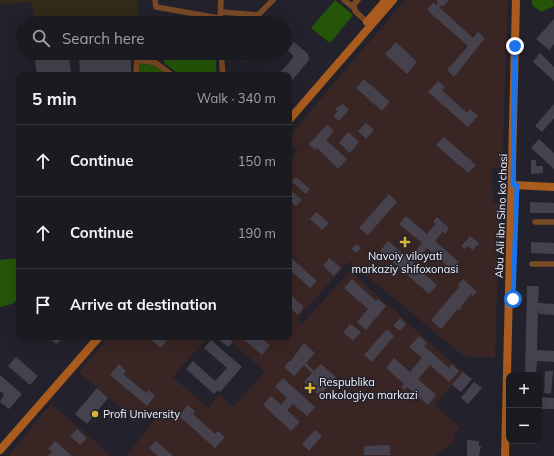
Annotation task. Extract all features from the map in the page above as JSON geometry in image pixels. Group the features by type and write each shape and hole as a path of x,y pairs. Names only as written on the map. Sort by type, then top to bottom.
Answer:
{"street":[{"path":"155,0 156,6 209,16"},
{"path":"220,16 221,0"},
{"path":"239,16 258,14 273,0"},
{"path":"344,0 369,24"},
{"path":"353,7 358,0"},
{"path":"292,116 369,24 386,0"},
{"path":"292,109 369,24 393,0"},
{"name":"Abu Ali ibn Sino ko'chasi","path":"511,372 515,185 516,0"},
{"name":"Abu Ali ibn Sino ko'chasi","path":"505,456 522,0"},
{"path":"136,72 137,60 156,63 168,72"},
{"path":"222,60 223,72"},
{"path":"515,185 554,187"},
{"path":"535,222 554,222"},
{"path":"532,264 554,264"},
{"path":"0,444 89,340"},
{"path":"0,450 96,340"},
{"path":"509,444 509,456"}],"shaded area":[{"path":"0,0 137,0 138,16 33,16 32,2 0,4"},
{"path":"405,0 508,0 502,169 495,167 491,172 494,203 500,203 495,357 469,357 461,354 349,261 296,320 302,324 350,271 463,372 435,405 460,427 454,434 454,441 436,456 126,456 157,417 146,408 135,420 79,372 106,340 205,340 173,377 208,408 219,395 233,407 265,371 229,340 292,340 292,157 297,150 292,145 292,132"},
{"path":"51,404 92,439 110,456 8,456"}],"green space":[{"path":"335,0 353,15 330,43 311,28"},
{"path":"532,0 553,0 554,6 541,12 532,5"},
{"path":"164,60 216,60 216,72 176,72 164,63"},
{"path":"140,63 155,66 163,72 138,72"},
{"path":"16,258 16,301 12,304 0,307 0,260"}],"building":[{"path":"436,0 449,0 443,6 441,5 439,7 473,38 478,32 485,38 454,77 447,70 468,46 427,10 433,2 436,5 438,2"},
{"path":"554,19 554,44 549,50 536,39"},
{"path":"294,42 308,54 309,60 292,80 292,72 281,72 293,58 292,44"},
{"path":"396,42 417,62 407,74 385,54"},
{"path":"540,53 554,67 554,81 533,62"},
{"path":"35,60 69,60 71,72 37,72"},
{"path":"79,60 131,60 131,72 80,72"},
{"path":"364,79 390,102 382,111 356,88"},
{"path":"438,81 445,87 442,90 467,113 470,109 478,116 468,127 428,92"},
{"path":"343,104 349,110 339,121 333,116 338,111 335,109"},
{"path":"554,104 554,118 542,132 535,126"},
{"path":"366,123 374,130 366,139 358,131"},
{"path":"327,125 334,131 326,140 347,159 338,169 317,148 315,150 309,144"},
{"path":"348,132 359,142 350,153 339,143"},
{"path":"444,137 476,165 468,173 436,145"},
{"path":"539,139 554,153 554,169 531,148"},
{"path":"531,160 536,160 536,166 543,166 543,173 531,174"},
{"path":"296,177 310,189 306,194 292,182"},
{"path":"292,191 302,200 296,206 292,203"},
{"path":"389,194 397,202 368,235 359,228"},
{"path":"530,202 554,203 554,213 530,213"},
{"path":"316,212 329,223 322,230 310,219"},
{"path":"406,216 427,234 436,224 433,222 437,217 449,228 445,234 443,231 435,241 459,262 452,270 427,248 413,264 437,285 429,294 380,251 388,241 409,259 422,243 399,224"},
{"path":"470,236 479,243 473,250 468,246 465,249 461,246"},
{"path":"531,242 554,243 554,254 531,253"},
{"path":"357,244 361,248 356,253 351,249"},
{"path":"329,258 341,268 334,276 323,266"},
{"path":"292,259 317,281 310,288 292,272"},
{"path":"352,279 376,301 378,299 386,306 366,330 357,322 368,309 344,288"},
{"path":"463,279 477,292 473,296 471,294 461,306 462,308 460,310 458,309 441,329 431,320 460,286 458,285"},
{"path":"527,286 539,286 538,303 554,304 554,315 539,314 538,308 537,350 554,351 554,362 537,361 536,372 525,372"},
{"path":"292,296 304,307 298,315 292,310"},
{"path":"400,318 406,324 400,331 393,326"},
{"path":"350,324 361,332 353,341 343,332"},
{"path":"387,329 394,336 372,362 364,355"},
{"path":"419,336 427,343 424,346 449,368 452,364 459,371 449,382 430,365 418,379 436,395 428,405 407,387 405,390 401,387 404,384 386,368 394,358 410,372 422,358 409,347"},
{"path":"51,340 60,340 57,344"},
{"path":"152,340 167,340 161,348"},
{"path":"211,340 242,367 220,392 218,390 214,394 186,369 193,361 215,381 227,368 204,348"},
{"path":"220,340 230,340 233,342 228,347"},
{"path":"244,340 264,340 270,345 262,355"},
{"path":"304,343 315,353 306,363 314,371 321,364 336,377 320,396 304,382 312,373 304,365 294,376 284,367 289,361 290,362"},
{"path":"16,357 38,376 30,385 8,366"},
{"path":"119,364 126,371 123,374 146,393 149,390 155,396 147,406 110,375"},
{"path":"545,371 553,371 551,394 544,393"},
{"path":"463,372 472,379 461,392 452,385"},
{"path":"0,375 22,394 9,409 0,402 4,394 0,391"},
{"path":"283,378 315,407 307,416 293,404 287,410 300,422 291,431 263,405 271,396 281,405 287,398 275,387"},
{"path":"474,382 482,388 468,404 461,398"},
{"path":"97,388 108,398 87,424 75,414"},
{"path":"542,397 554,398 554,409 542,409"},
{"path":"188,405 195,411 193,414 215,434 218,431 225,437 215,448 179,416"},
{"path":"77,429 87,438 80,445 70,436"},
{"path":"315,430 322,436 309,451 302,444"},
{"path":"467,440 479,441 479,446 481,446 479,456 467,456"},
{"path":"55,441 72,456 48,456 52,452 48,449"},
{"path":"156,441 173,456 158,456 149,448"},
{"path":"390,445 390,455 364,455 364,446"}],"place":[{"name":"Navoiy viloyati markaziy shifoxonasi","path":"405,242"},
{"name":"Respublika onkologiya markazi","path":"310,388"},
{"name":"Profi University","path":"95,414"}],"route":[{"path":"513,299 517,185 513,185 515,46"}]}
